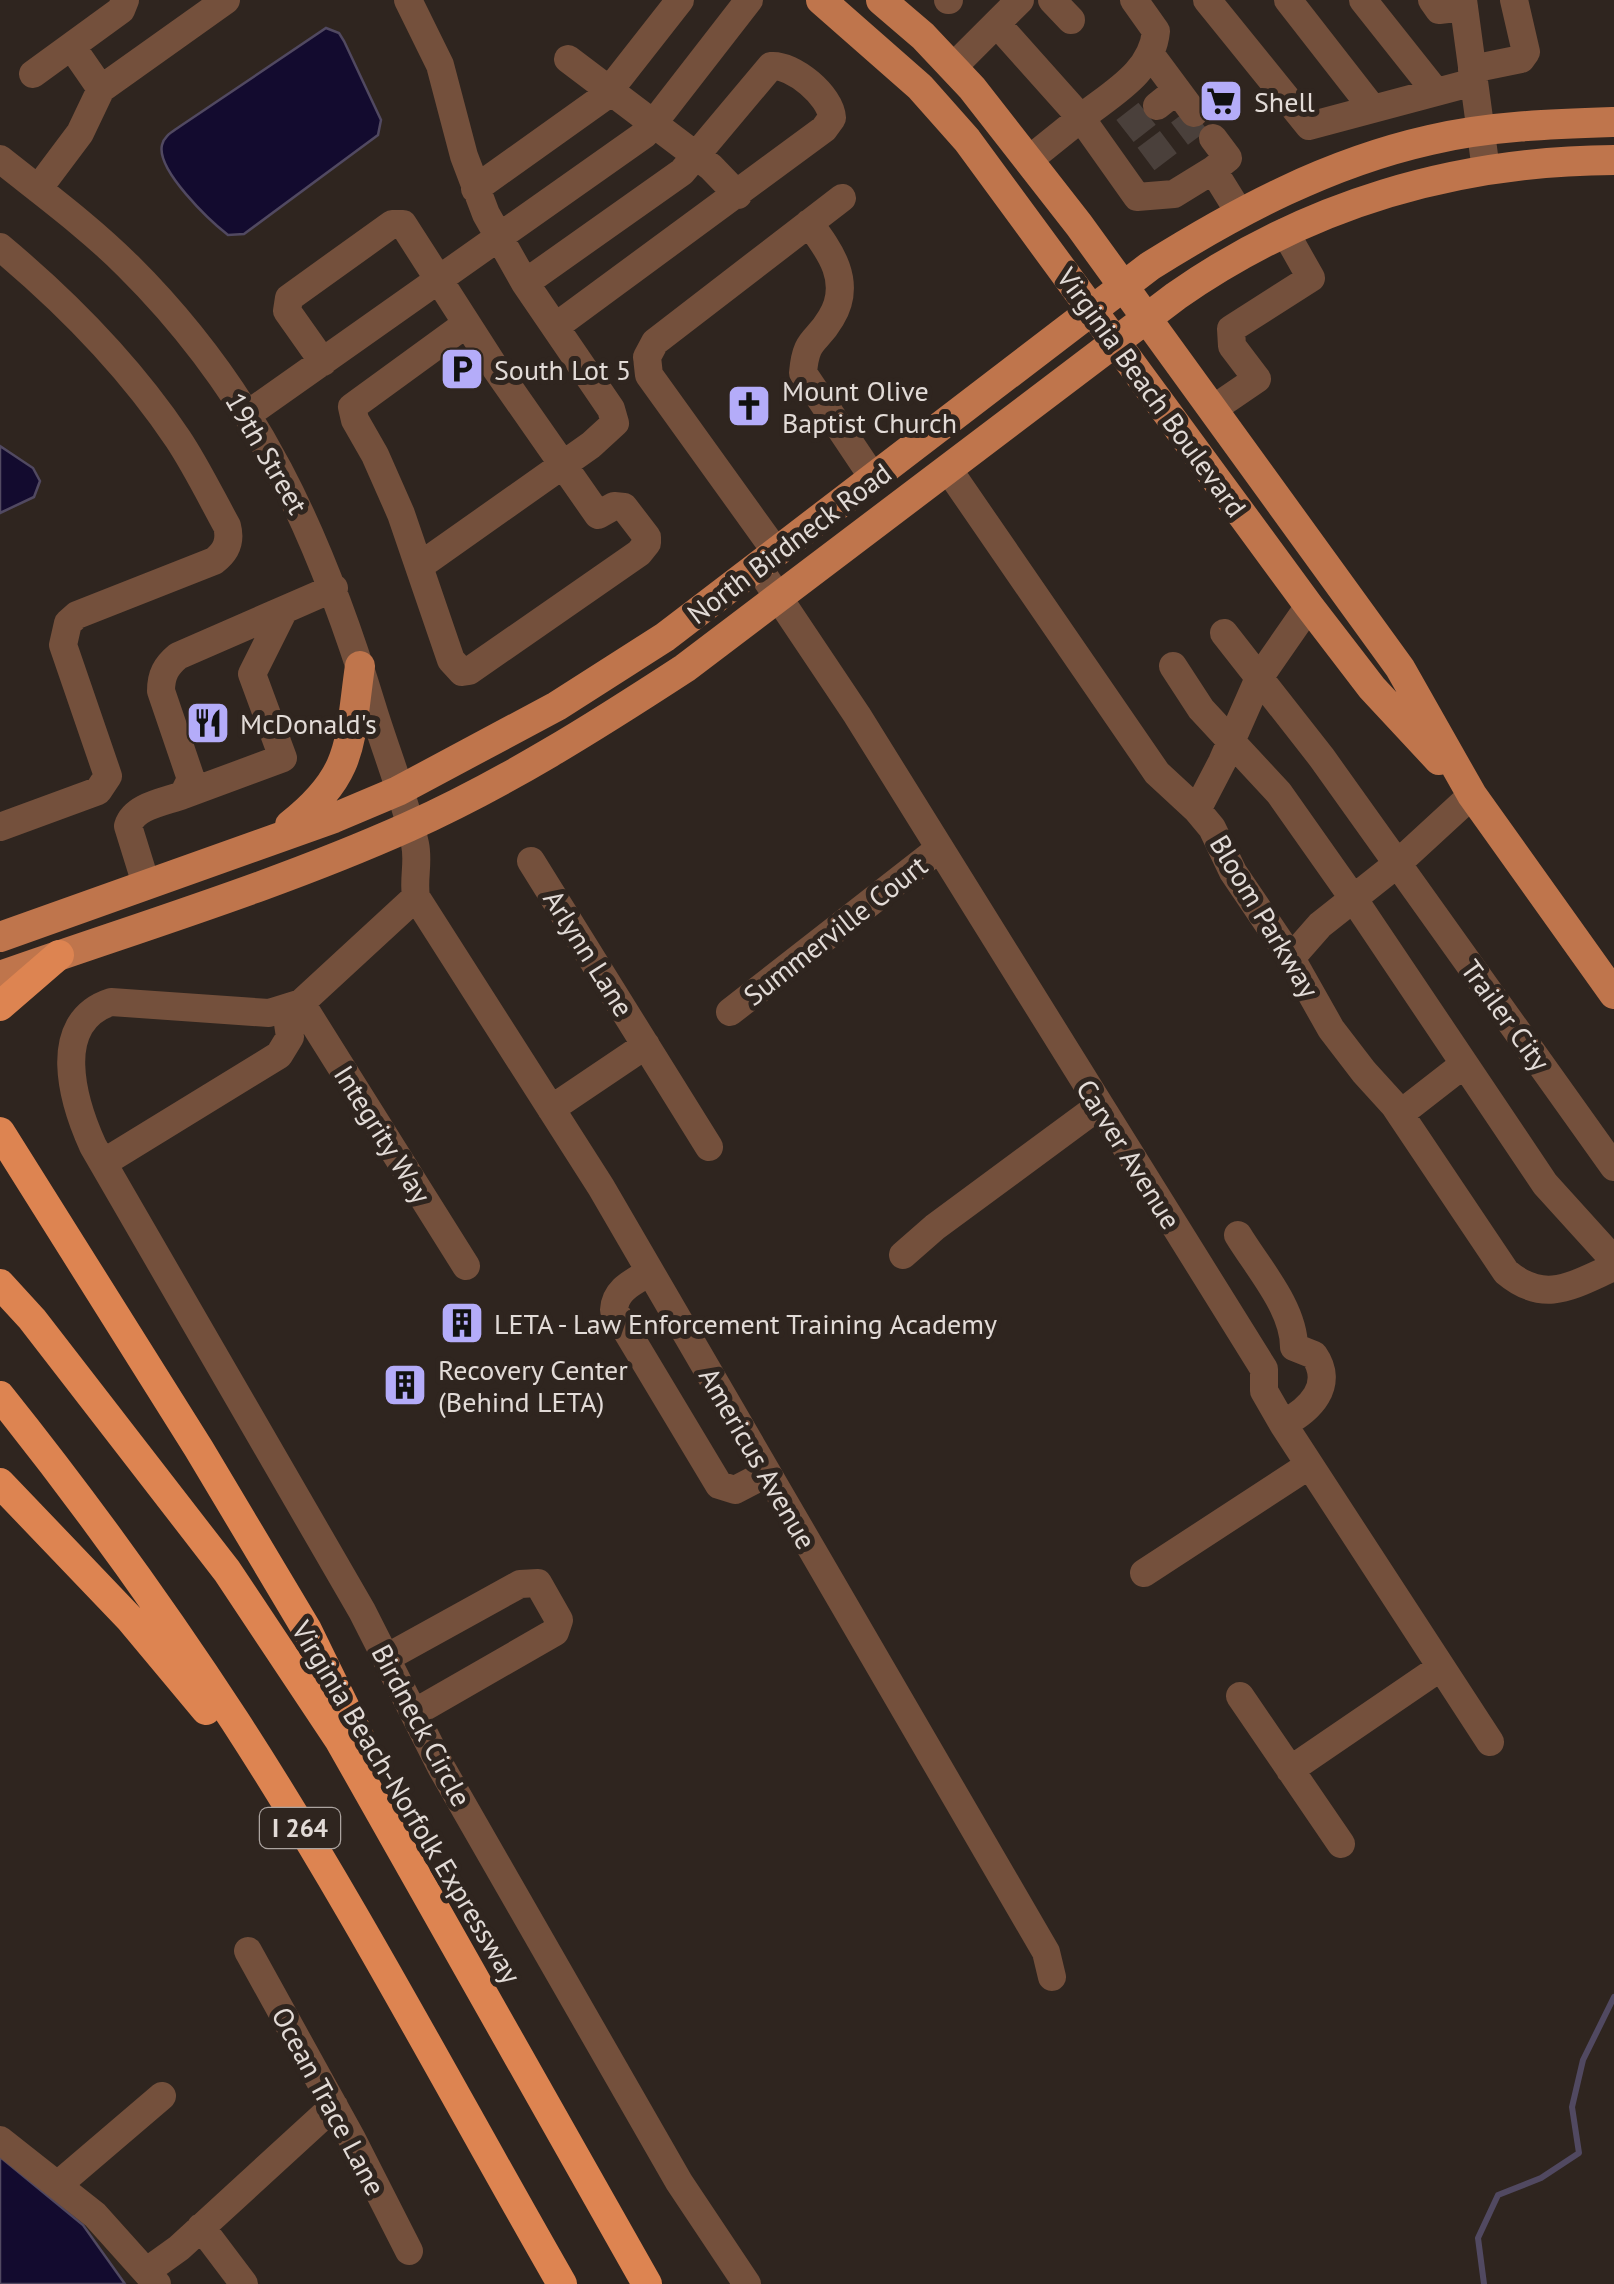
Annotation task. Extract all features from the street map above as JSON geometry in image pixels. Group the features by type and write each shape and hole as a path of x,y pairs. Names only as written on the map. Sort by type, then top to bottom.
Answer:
{"highway":[{"path":"0,1006 59,956"},
{"path":"0,1132 307,1630 482,1987"},
{"name":"Virginia Beach-Norfolk Expressway","path":"0,1284 32,1319 227,1571 340,1741 647,2284"},
{"name":"I 264","path":"0,1396 126,1561 236,1723 310,1843 562,2284"},
{"path":"0,1483 130,1619 310,1843"}],"main road":[{"name":"Virginia Beach Boulevard","path":"821,0 872,42 949,119 1308,606 1372,688 1472,795"},
{"name":"Virginia Beach Boulevard","path":"881,0 953,67 1030,159 1124,286 1400,668 1472,795 1614,994"},
{"name":"North Birdneck Road","path":"0,937 398,790 557,706 665,637 1124,286 1239,212 1379,153 1481,130 1614,122"},
{"name":"North Birdneck Road","path":"0,976 258,886 410,826 510,776 614,715 779,599 1208,274 1285,232 1368,198 1423,182 1486,170 1614,160"},
{"path":"268,841 319,802 344,766 360,666"}],"street":[{"path":"33,74 121,10 125,0"},
{"path":"38,190 80,133 101,89 226,0"},
{"path":"408,0 440,66 475,189 525,282 611,410 615,423 563,466 421,566"},
{"path":"475,189 610,90 680,0"},
{"path":"248,414 655,125 749,0"},
{"path":"953,67 1020,0"},
{"path":"1030,159 1146,66 1156,31 1134,0"},
{"path":"1207,0 1309,126 1436,92 1521,59 1526,52 1514,0"},
{"path":"1288,0 1373,109"},
{"path":"1363,0 1436,92"},
{"path":"1432,0 1439,10 1464,3 1486,170"},
{"path":"997,24 1081,118 1137,197 1174,194 1213,170 1228,158 1213,138"},
{"path":"72,47 101,89"},
{"path":"1151,56 1167,98 1194,113"},
{"path":"568,58 698,157 738,195"},
{"path":"525,282 682,172 771,66 786,68 818,92 833,112 829,123 738,195 554,327"},
{"path":"1104,150 1126,131"},
{"path":"1122,177 1146,159"},
{"name":"19th Street","path":"0,160 80,222 174,315 248,414 287,481 334,588 410,826"},
{"path":"1213,170 1239,212"},
{"path":"842,198 809,223 836,260 840,280 837,305 830,320 810,342 803,373 874,479"},
{"path":"323,362 286,304 294,294 387,228 398,222 404,224 466,324 598,515 614,506 624,508 644,531 647,544 640,553 476,668 462,672 451,660 421,566 352,407 466,324"},
{"name":"Carver Avenue","path":"809,223 656,342 647,357 649,375 767,560 779,599 940,848 1264,1369 1264,1391 1308,1466 1490,1742"},
{"path":"1213,409 1256,379 1232,346 1231,329 1311,278 1285,232"},
{"path":"0,247 125,368 178,440 229,534 221,556 214,561 77,615 68,623 63,645 108,776 98,791 0,827"},
{"name":"Bloom Parkway","path":"948,469 1157,773 1212,828 1332,1029 1400,1114 1506,1272 1518,1283 1536,1290 1560,1290 1614,1264"},
{"path":"183,795 192,779 160,691 168,665 178,656 334,588"},
{"path":"1197,810 1258,678 1308,606"},
{"path":"146,884 128,826 135,812 282,758 252,674 284,610"},
{"name":"Trailer City","path":"1224,633 1322,758 1614,1167"},
{"path":"1173,666 1201,708 1278,793 1544,1184 1614,1264"},
{"path":"1290,958 1320,925 1398,864 1472,795"},
{"path":"102,1163 279,1056 290,1037 294,1006 416,897 416,846 410,826"},
{"name":"Summerville Court","path":"730,1012 940,848"},
{"name":"Arlynn Lane","path":"532,862 709,1147"},
{"name":"Americus Avenue","path":"416,897 650,1272 1046,1952 1052,1977"},
{"name":"Birdneck Circle","path":"294,1006 269,1013 112,1002 98,1006 84,1017 73,1038 74,1094 83,1124 362,1611 441,1767 678,2182 747,2284"},
{"name":"Integrity Way","path":"294,1006 466,1266"},
{"name":"Arlynn Lane","path":"551,1109 646,1046"},
{"path":"1400,1114 1463,1065"},
{"path":"903,1255 1098,1106"},
{"path":"1238,1235 1288,1316 1294,1347"},
{"path":"650,1272 620,1291 614,1300 614,1310 696,1448 725,1489 735,1490 766,1474"},
{"path":"1264,1369 1280,1350 1294,1347 1314,1355 1323,1376 1321,1388 1310,1405 1283,1424"},
{"path":"1144,1572 1308,1466"},
{"path":"386,1658 520,1584 538,1583 559,1620 555,1632 414,1713"},
{"path":"1290,1770 1441,1667"},
{"path":"1240,1696 1341,1844"},
{"name":"Ocean Trace Lane","path":"248,1951 409,2251"},
{"path":"59,2184 162,2096"},
{"path":"0,2140 95,2215 152,2278 201,2227 334,2106"},
{"path":"201,2227 244,2284"}],"shaded area":[{"path":"326,28 339,33 344,41 381,120 378,135 244,234 228,235 176,181 162,155 163,142"},
{"path":"0,446 33,468 40,481 34,497 0,513"},
{"path":"0,2157 83,2225 125,2284 0,2284"}],"waterway":[{"path":"1484,2284 1478,2238 1498,2195 1541,2178 1579,2153 1572,2107 1583,2060 1614,1997"}],"tunnel":[{"path":"1125,131 1157,106"},
{"path":"1146,159 1199,119"}],"place":[{"name":"Shell","path":"1221,101"},
{"name":"South Lot 5","path":"462,369"},
{"name":"Mount Olive Baptist Church","path":"749,406"},
{"name":"McDonald's","path":"208,723"},
{"name":"LETA - Law Enforcement Training Academy","path":"462,1323"},
{"name":"Recovery Center (Behind LETA)","path":"405,1385"}]}
